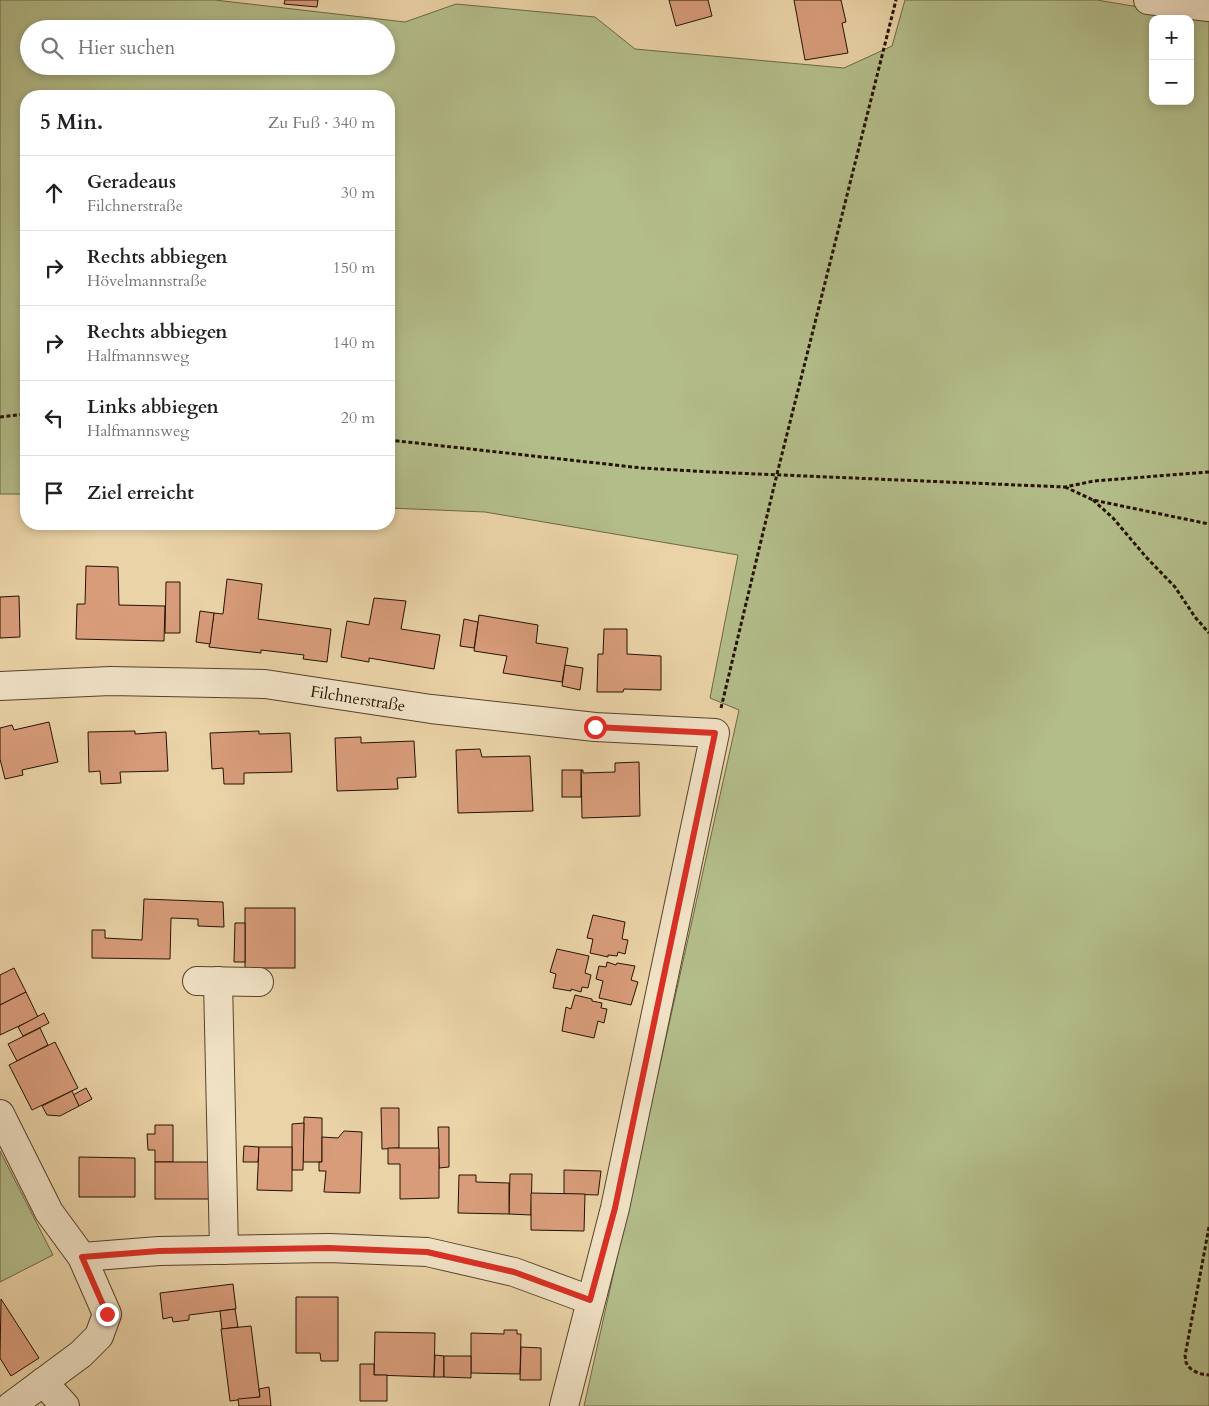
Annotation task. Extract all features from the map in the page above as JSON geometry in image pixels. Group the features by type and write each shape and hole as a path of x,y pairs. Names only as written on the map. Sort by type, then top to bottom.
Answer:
{"street":[{"path":"1148,0 1209,7"},
{"name":"Filchnerstraße","path":"0,686 110,681 265,684 431,710 595,727 715,733"},
{"path":"564,1406 615,1208 715,733"},
{"path":"224,1250 208,981 259,982"},
{"path":"0,1114 49,1212 82,1257 107,1314 99,1336 81,1354 10,1406"},
{"path":"82,1257 159,1251 329,1248 427,1252 514,1272 590,1300"},
{"path":"43,1382 65,1406"}],"path":[{"path":"715,733 777,474 896,0"},
{"path":"0,417 20,415"},
{"path":"395,441 642,468 1066,487 1094,481 1209,472"},
{"path":"1066,487 1093,500 1209,524"},
{"path":"1093,500 1113,518 1146,557 1175,587 1195,617 1209,633"},
{"path":"1209,1227 1185,1356 1187,1364 1192,1369 1204,1375 1209,1375"}],"green space":[{"path":"0,0 215,0 388,20 20,20 20,75 395,75 395,21 405,22 456,4 595,17 635,49 844,68 892,46 905,0 1097,0 1186,15 1149,15 1149,105 1194,105 1194,16 1209,18 1209,1406 584,1406 739,710 710,698 738,555 485,512 395,508 395,90 20,90 20,494 0,494"},
{"path":"0,1151 53,1255 0,1282"}],"building":[{"path":"285,0 318,0 317,7 284,4"},
{"path":"669,0 708,0 712,16 676,26"},
{"path":"794,0 841,0 846,22 842,23 848,53 805,60"},
{"path":"86,566 118,567 119,605 165,606 164,641 76,639 77,604 85,604"},
{"path":"227,579 262,584 258,619 331,629 327,662 303,659 304,655 261,650 261,653 209,647 214,613 223,614"},
{"path":"166,582 180,582 180,633 165,633"},
{"path":"19,596 20,637 0,638 0,597"},
{"path":"374,598 406,601 401,629 440,635 434,669 369,658 369,662 341,657 347,621 369,625"},
{"path":"200,611 214,613 210,644 196,642"},
{"path":"479,615 538,625 536,643 568,648 562,682 503,673 507,656 474,651"},
{"path":"464,619 478,622 474,648 460,646"},
{"path":"604,629 627,629 627,654 661,656 661,690 624,689 623,692 597,692 598,654 603,654"},
{"path":"565,665 583,668 580,690 562,686"},
{"path":"49,722 58,762 22,770 23,775 5,779 0,759 0,728 12,725 14,730"},
{"path":"135,731 135,734 166,732 168,771 120,772 121,783 101,784 100,771 89,772 88,732"},
{"path":"259,731 259,734 290,733 292,772 244,773 244,784 224,784 223,768 212,769 210,733"},
{"path":"361,737 361,743 414,741 416,777 397,778 398,789 337,791 335,738"},
{"path":"480,749 482,757 530,756 533,811 458,813 456,750"},
{"path":"639,762 640,816 582,818 581,770 583,770 583,773 615,772 615,763"},
{"path":"562,770 581,770 581,797 562,797"},
{"path":"144,899 223,902 224,927 198,926 198,919 171,918 170,959 92,958 92,930 105,930 105,938 142,940"},
{"path":"245,908 295,908 295,968 245,968"},
{"path":"593,915 625,922 622,939 628,940 625,954 618,952 617,956 608,955 608,957 590,953 593,939 587,938"},
{"path":"235,923 245,923 245,962 234,962"},
{"path":"557,949 589,956 585,973 591,975 588,988 582,987 581,992 571,989 571,991 553,988 556,974 550,972"},
{"path":"607,962 616,965 617,963 635,966 631,980 638,982 631,1005 599,998 603,981 596,979 599,966 606,967"},
{"path":"14,968 26,992 0,1005 0,975"},
{"path":"26,992 38,1017 0,1035 0,1005"},
{"path":"575,995 602,1003 601,1008 607,1009 604,1023 598,1021 594,1038 562,1031 566,1007 571,1009"},
{"path":"44,1013 49,1023 23,1036 18,1027"},
{"path":"40,1028 48,1045 17,1061 8,1044"},
{"path":"55,1042 78,1088 32,1110 9,1065"},
{"path":"86,1088 92,1099 79,1106 73,1095"},
{"path":"72,1091 79,1106 60,1116 47,1115 42,1106"},
{"path":"381,1108 399,1108 399,1148 382,1149"},
{"path":"304,1117 322,1118 322,1162 303,1162"},
{"path":"304,1123 303,1170 292,1170 292,1124"},
{"path":"155,1125 173,1125 173,1162 155,1162 155,1150 148,1150 147,1134 155,1134"},
{"path":"438,1127 449,1127 449,1167 439,1168"},
{"path":"344,1131 362,1132 360,1193 324,1192 326,1171 319,1171 319,1162 322,1162 322,1137 338,1138"},
{"path":"244,1146 259,1147 258,1162 243,1162"},
{"path":"259,1147 292,1147 292,1191 257,1190"},
{"path":"388,1148 439,1148 439,1198 400,1199 400,1164 388,1164"},
{"path":"79,1157 135,1158 135,1197 79,1197"},
{"path":"155,1162 210,1162 210,1199 155,1199"},
{"path":"564,1170 601,1171 598,1195 564,1194"},
{"path":"510,1174 532,1174 531,1215 509,1214"},
{"path":"459,1175 476,1175 476,1182 509,1183 509,1214 458,1213"},
{"path":"531,1193 585,1194 584,1231 531,1230"},
{"path":"233,1284 236,1309 189,1315 189,1320 173,1322 172,1317 163,1319 160,1293"},
{"path":"296,1297 338,1297 338,1361 321,1361 320,1353 296,1353"},
{"path":"1,1299 39,1358 11,1376 0,1358"},
{"path":"235,1309 238,1327 222,1329 220,1311"},
{"path":"251,1326 260,1397 230,1401 221,1329"},
{"path":"504,1330 517,1330 517,1334 521,1334 520,1374 471,1373 471,1333 504,1334"},
{"path":"375,1332 435,1333 434,1377 374,1375"},
{"path":"521,1347 541,1348 541,1380 520,1380"},
{"path":"435,1355 444,1356 444,1377 434,1377"},
{"path":"444,1356 471,1356 471,1378 444,1377"},
{"path":"360,1364 374,1364 374,1375 387,1375 387,1401 360,1401"},
{"path":"269,1387 271,1406 239,1406 238,1399 260,1397 259,1389"}],"route":[{"path":"107,1314 82,1257 159,1251 329,1248 427,1252 514,1272 590,1300 615,1208 715,733 595,727"}]}
